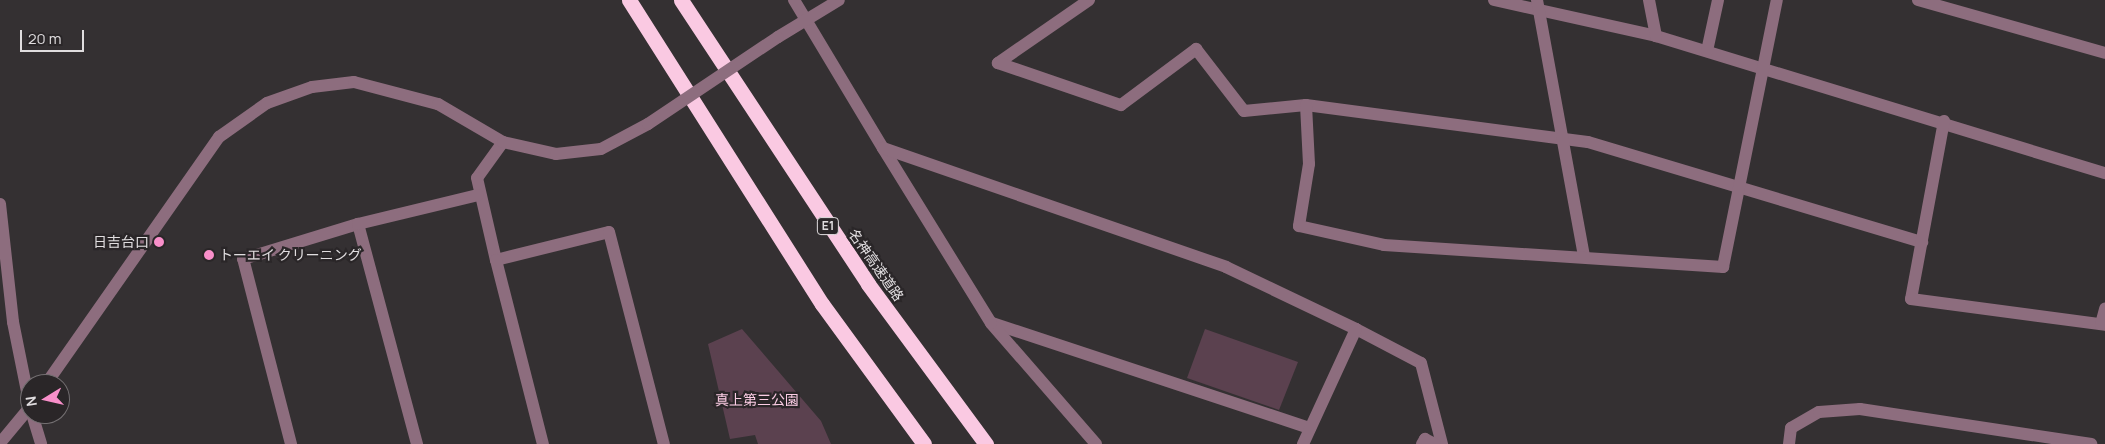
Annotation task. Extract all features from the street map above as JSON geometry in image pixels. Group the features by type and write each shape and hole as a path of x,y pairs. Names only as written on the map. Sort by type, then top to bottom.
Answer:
{"highway":[{"path":"628,0 817,296 924,444"},
{"name":"名神高速道路","path":"680,0 868,284 986,444"}],"street":[{"path":"794,0 991,323 1096,444"},
{"path":"53,374 219,138 268,103 312,87 354,82 438,104 503,142 556,154 601,149 648,124 805,18 839,0"},
{"path":"1089,0 998,63 1121,105 1196,48 1244,111 1306,105 1562,139 1739,185 1922,242"},
{"path":"1494,0 1538,6 1656,36 1944,121 2105,173"},
{"path":"1649,0 1656,36"},
{"path":"1707,51 1718,0"},
{"path":"1306,105 1309,164 1299,226 1384,245 1584,256 1723,267 1776,0"},
{"path":"1918,0 2105,53"},
{"path":"1538,6 1584,256"},
{"path":"1944,121 1911,299 2103,324 2105,310"},
{"path":"503,142 477,178 478,195 543,444"},
{"path":"883,148 1226,266 1421,363 1442,444"},
{"path":"291,444 243,259 358,224 478,195"},
{"path":"0,204 14,322 24,374"},
{"path":"358,224 417,444"},
{"path":"496,260 609,232 664,444"},
{"path":"991,323 1310,428"},
{"path":"1303,444 1356,329"},
{"path":"1789,444 1791,428 1819,412 1860,409 2091,444"},
{"path":"0,443 20,419"},
{"path":"35,424 41,444"},
{"path":"1422,444 1425,439 1435,444"}],"green space":[{"name":"真上第三公園","path":"742,329 821,421 831,444 758,444 755,435 730,439 708,344"},
{"path":"1205,329 1298,362 1279,410 1187,378"}],"place":[{"name":"日吉台口","path":"159,242"},
{"name":"トーエイ クリーニング","path":"209,255"}]}
